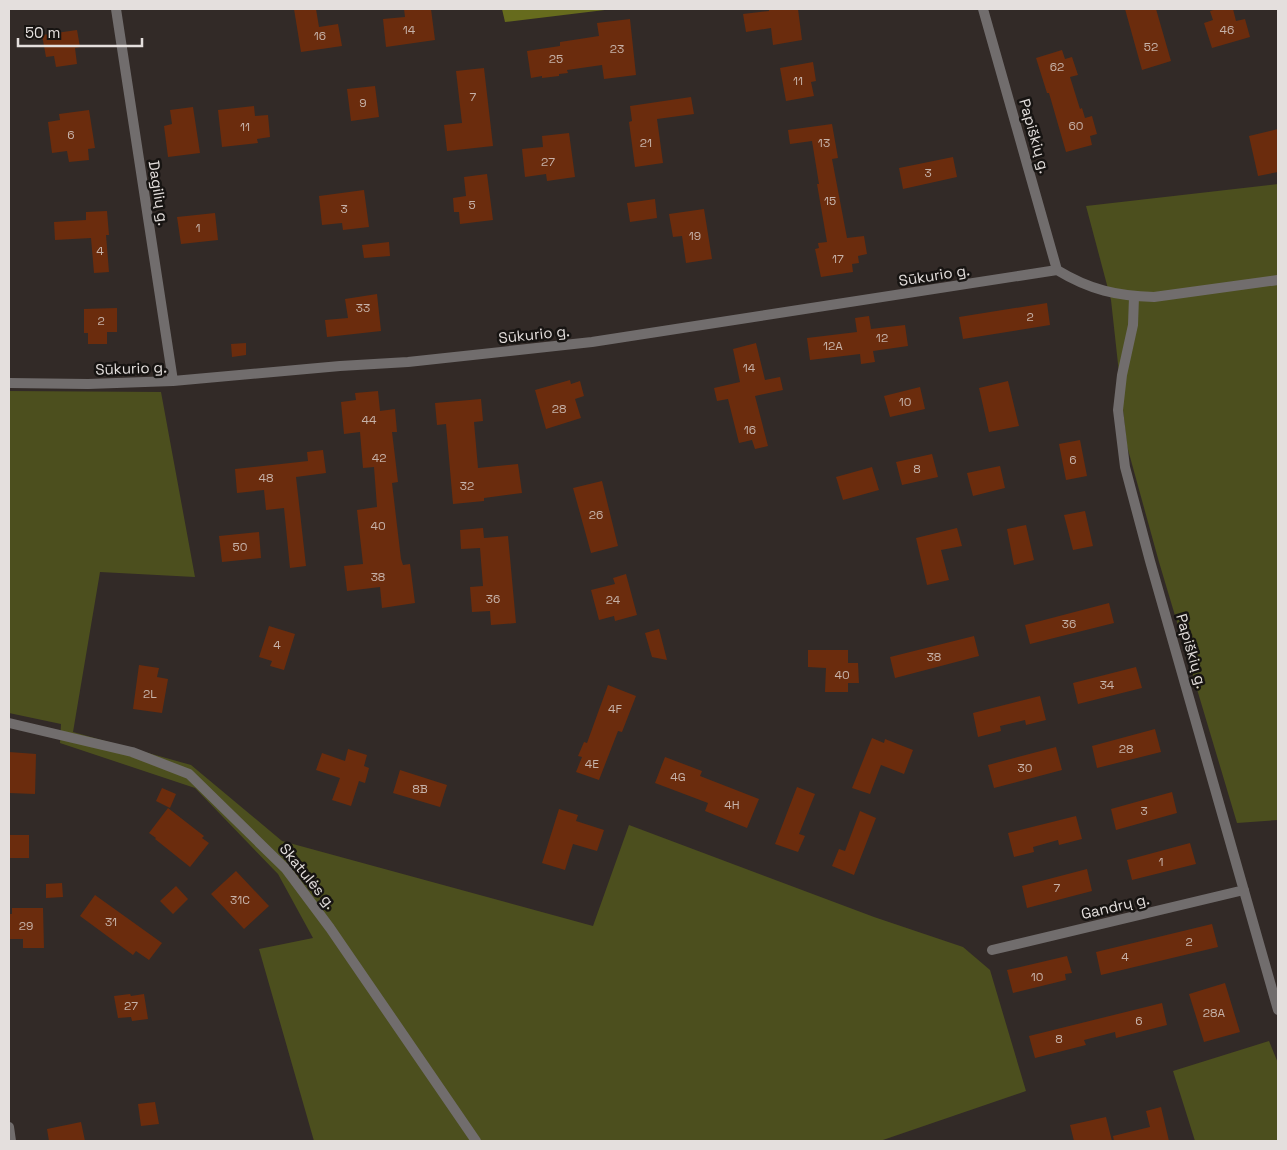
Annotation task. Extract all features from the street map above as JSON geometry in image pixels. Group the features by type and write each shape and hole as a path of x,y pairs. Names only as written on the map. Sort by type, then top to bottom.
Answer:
{"street":[{"name":"Dagilių g.","path":"116,9 173,381"},
{"name":"Papiškių g.","path":"983,9 1058,270"},
{"name":"Sūkurio g.","path":"9,383 88,384 173,381 408,362 592,342 1058,270"},
{"path":"1058,270 1078,282 1119,295 1154,297 1278,280"},
{"name":"Papiškių g.","path":"1134,296 1133,325 1122,375 1118,410 1125,467 1278,1010"},
{"name":"Skatulės g.","path":"9,723 132,752 189,774 286,869 330,928 476,1141"},
{"name":"Gandrų g.","path":"992,950 1244,890"},
{"path":"9,1127 10,1141"}],"green space":[{"path":"502,9 613,9 505,22"},
{"path":"1278,184 1278,820 1237,823 1159,562 1127,446 1111,300 1086,206"},
{"path":"9,391 161,392 195,577 100,572 73,732 191,765 282,841 593,926 629,825 874,917 963,947 990,970 1026,1091 880,1141 314,1141 259,949 313,938 278,874 195,788 60,743 61,724 9,713"},
{"path":"1269,1041 1278,1063 1278,1141 1195,1141 1173,1071"}],"building":[{"path":"294,9 316,9 319,27 338,24 342,46 301,52"},
{"path":"404,9 431,9 435,40 386,47 383,19 405,17"},
{"path":"769,9 798,9 802,40 773,45 771,28 746,32 743,14 769,11"},
{"path":"1125,9 1156,9 1171,61 1142,70"},
{"path":"1233,9 1236,21 1245,19 1250,37 1212,48 1204,23 1213,20 1210,11"},
{"path":"630,19 636,75 604,79 602,65 567,70 568,73 559,74 559,76 531,78 527,51 560,46 560,42 599,36 597,23"},
{"path":"77,30 80,47 75,48 77,64 56,67 54,56 46,57 42,35"},
{"path":"1062,50 1065,59 1072,57 1078,75 1070,77 1080,109 1082,108 1085,118 1092,116 1097,134 1090,136 1092,145 1066,152 1049,93 1047,93 1036,58"},
{"path":"813,62 816,81 811,82 814,96 786,101 780,68"},
{"path":"484,68 493,146 447,151 444,125 462,123 456,71"},
{"path":"375,86 379,117 351,121 347,89"},
{"path":"691,97 694,114 657,119 663,163 635,167 629,122 632,121 630,106"},
{"path":"254,106 255,116 268,115 270,137 257,139 258,143 222,147 218,110"},
{"path":"193,107 200,153 168,157 164,126 172,124 170,110"},
{"path":"89,110 95,148 88,149 89,160 69,162 67,151 52,153 48,122 60,120 59,114"},
{"path":"832,124 838,158 832,159 847,238 864,236 867,254 858,256 859,263 852,264 853,272 821,277 815,249 819,248 818,243 827,242 812,141 790,144 788,130"},
{"path":"1278,129 1278,172 1258,176 1249,136"},
{"path":"569,133 575,177 547,181 546,174 525,177 522,149 543,147 542,136"},
{"path":"953,157 957,177 903,189 899,168"},
{"path":"487,174 493,220 460,224 459,212 454,212 453,198 466,196 464,177"},
{"path":"364,190 369,227 343,230 342,223 322,225 319,196"},
{"path":"655,199 657,218 630,222 627,203"},
{"path":"704,209 712,259 686,263 682,236 673,237 669,214"},
{"path":"107,211 109,235 106,235 109,272 94,273 91,238 55,240 54,222 86,220 86,212"},
{"path":"215,213 218,240 181,244 177,217"},
{"path":"389,242 390,256 364,258 362,245"},
{"path":"377,294 381,331 327,337 325,320 348,318 345,299"},
{"path":"1047,303 1050,325 963,339 959,317"},
{"path":"117,308 117,332 107,332 107,344 88,344 88,333 84,333 84,309"},
{"path":"869,316 871,329 905,325 908,346 873,351 875,362 861,364 860,354 810,360 807,338 857,332 855,318"},
{"path":"246,343 246,355 232,357 231,344"},
{"path":"756,343 765,380 780,377 783,390 755,396 768,446 755,449 752,440 739,443 728,399 717,401 714,388 740,382 733,349"},
{"path":"570,380 571,384 580,381 584,396 575,399 581,418 546,429 535,390"},
{"path":"1008,381 1019,426 989,432 979,388"},
{"path":"920,387 925,409 890,417 884,396"},
{"path":"378,391 380,411 395,409 397,432 392,432 398,482 392,483 401,559 403,565 410,564 415,603 382,608 380,587 347,591 344,566 363,564 357,510 377,507 374,467 363,468 360,432 344,434 341,402 356,400 355,393"},
{"path":"481,399 483,421 474,422 478,468 518,464 522,493 484,498 484,501 453,504 446,424 437,425 435,403"},
{"path":"1080,440 1087,476 1066,480 1059,444"},
{"path":"323,450 326,473 296,477 306,566 290,568 284,508 266,510 264,490 237,493 235,469 308,461 307,452"},
{"path":"932,454 938,477 902,485 896,462"},
{"path":"1000,466 1005,488 973,496 967,473"},
{"path":"872,467 879,490 843,500 836,477"},
{"path":"602,481 618,546 591,553 573,488"},
{"path":"1085,511 1093,546 1073,550 1064,515"},
{"path":"1026,525 1034,560 1014,565 1007,529"},
{"path":"483,528 484,538 508,536 516,623 491,625 490,611 472,612 470,587 483,586 480,548 461,549 460,530"},
{"path":"957,528 962,546 941,550 949,580 927,585 916,538"},
{"path":"259,532 261,558 222,562 219,536"},
{"path":"626,574 637,615 615,621 614,616 599,620 591,590 615,584 613,578"},
{"path":"1109,603 1114,623 1030,644 1025,625"},
{"path":"269,626 295,634 284,670 270,666 272,661 259,657"},
{"path":"659,629 667,660 652,657 645,633"},
{"path":"974,636 979,656 895,678 890,657"},
{"path":"808,650 848,650 848,663 858,663 859,683 848,683 848,692 825,692 826,668 808,667"},
{"path":"139,665 159,668 157,677 168,679 162,713 133,709"},
{"path":"1136,667 1142,688 1078,704 1073,683"},
{"path":"608,685 636,696 622,732 618,731 599,780 576,772 582,757 578,756 584,742 587,743"},
{"path":"1040,696 1046,720 1026,725 1025,720 1000,726 1001,731 978,737 973,713"},
{"path":"1155,729 1161,752 1097,768 1092,746"},
{"path":"872,738 884,743 885,739 913,750 904,774 881,765 870,794 852,788"},
{"path":"1056,747 1062,770 994,788 988,765"},
{"path":"348,749 367,755 364,766 369,768 365,783 359,781 351,806 332,800 340,778 316,770 322,753 345,761"},
{"path":"9,752 36,754 35,794 9,793"},
{"path":"665,757 702,771 700,776 759,799 747,828 705,811 708,803 655,783"},
{"path":"400,770 447,785 440,807 393,793"},
{"path":"797,787 815,794 799,834 805,836 798,852 775,844"},
{"path":"162,788 176,794 170,808 156,801"},
{"path":"1172,792 1177,813 1116,830 1111,809"},
{"path":"168,808 204,836 202,838 209,843 190,867 149,833"},
{"path":"559,809 578,815 576,821 604,830 597,851 573,844 565,870 542,863"},
{"path":"860,811 876,818 854,875 832,866 839,849 845,851"},
{"path":"1076,816 1082,839 1059,845 1058,840 1033,847 1034,852 1014,857 1008,833"},
{"path":"9,835 29,835 29,858 9,858"},
{"path":"1190,843 1196,864 1132,880 1127,860"},
{"path":"1087,869 1092,891 1027,908 1022,886"},
{"path":"236,871 269,906 244,929 211,894"},
{"path":"62,883 63,897 46,898 46,884"},
{"path":"176,886 188,899 173,914 160,901"},
{"path":"95,895 162,943 149,960 136,951 133,955 80,916"},
{"path":"12,908 43,908 44,948 23,948 23,939 9,939 9,914 12,914"},
{"path":"1212,924 1218,947 1101,975 1096,952"},
{"path":"1067,956 1072,973 1065,974 1066,980 1013,993 1007,970"},
{"path":"1225,983 1240,1032 1204,1042 1189,994"},
{"path":"130,994 131,996 144,994 148,1019 132,1021 131,1017 118,1018 114,996"},
{"path":"1162,1003 1167,1025 1116,1038 1115,1032 1084,1040 1086,1045 1035,1058 1029,1036"},
{"path":"155,1102 159,1124 141,1126 138,1104"},
{"path":"1161,1107 1169,1141 1114,1141 1113,1136 1150,1127 1146,1111"},
{"path":"1106,1117 1112,1141 1074,1141 1070,1125"},
{"path":"81,1122 85,1141 49,1141 47,1129"}]}
